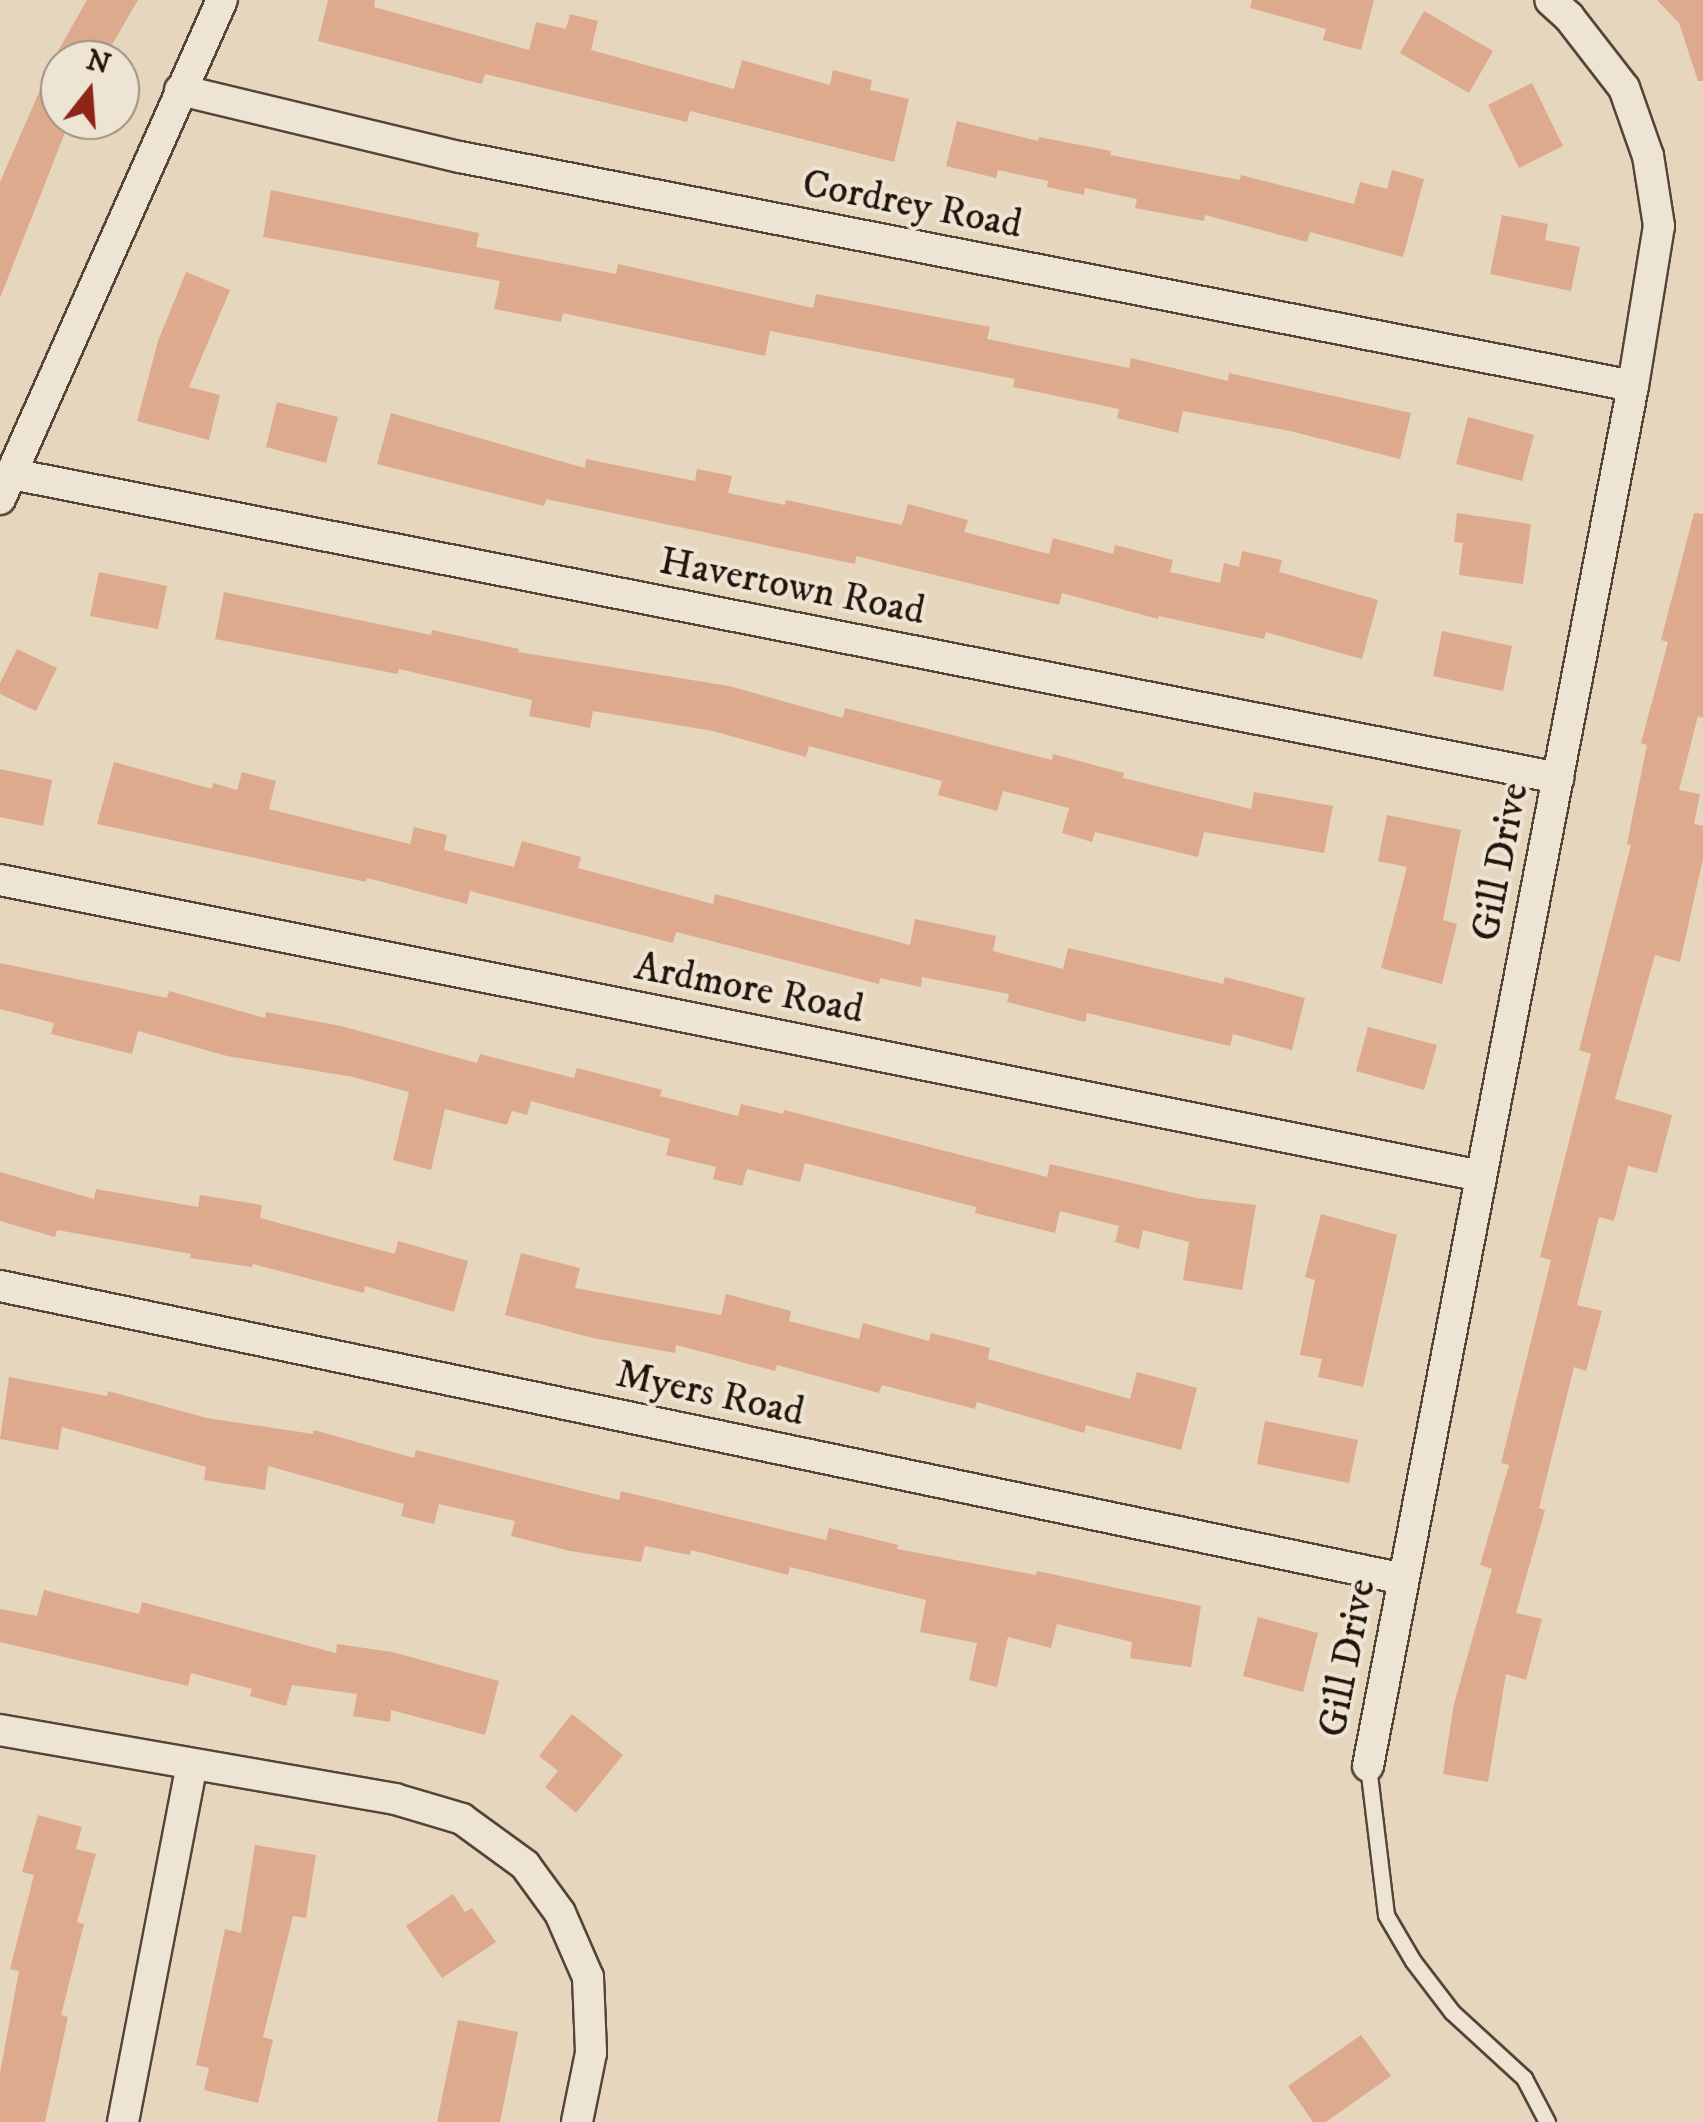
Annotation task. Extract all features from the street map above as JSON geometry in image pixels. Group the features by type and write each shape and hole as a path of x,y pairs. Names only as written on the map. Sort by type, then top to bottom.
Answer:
{"street":[{"path":"6,487 222,0"},
{"name":"Gill Drive","path":"1368,1766 1558,778 1659,226 1648,156 1624,88 1570,17 1550,0"},
{"name":"Cordrey Road","path":"180,90 460,157 1632,386"},
{"name":"Havertown Road","path":"6,487 1558,778"},
{"name":"Ardmore Road","path":"0,880 1482,1176"},
{"name":"Myers Road","path":"0,1286 1404,1580"},
{"path":"10,1732 412,1804 462,1819 525,1865 560,1914 588,1977 591,2053 577,2122"},
{"path":"123,2122 192,1764"}],"lane":[{"path":"1368,1766 1386,1915 1413,1962 1452,2012 1524,2078 1547,2122"}],"building":[{"path":"87,0 138,0 115,40 64,40"},
{"path":"328,0 375,0 374,7 529,50 536,22 566,29 570,14 598,21 591,50 734,89 742,60 830,85 833,70 872,80 870,90 909,99 894,162 690,111 687,122 485,74 482,84 318,41"},
{"path":"1252,0 1374,0 1361,50 1323,40 1326,29 1250,8"},
{"path":"1657,0 1703,0 1703,81 1698,81 1679,23"},
{"path":"1424,11 1493,51 1469,93 1400,53"},
{"path":"1532,83 1563,146 1519,168 1488,105"},
{"path":"40,90 40,140 62,140 0,298 0,182"},
{"path":"957,121 1038,141 1039,137 1240,180 1241,175 1354,204 1360,182 1387,189 1392,170 1424,179 1403,257 1310,232 1307,242 1205,215 1204,221 1135,208 1137,199 1085,188 1084,195 1047,187 1048,181 998,170 996,178 946,166"},
{"path":"271,190 479,233 476,247 616,274 618,264 813,308 816,294 990,327 987,339 1129,368 1131,358 1228,381 1229,373 1411,413 1400,459 1290,431 1183,411 1178,433 1117,418 1119,409 1013,387 1015,379 770,331 765,356 563,313 561,322 494,309 500,281 263,237"},
{"path":"1502,215 1548,224 1545,240 1580,247 1571,291 1490,274"},
{"path":"186,272 230,290 189,387 220,395 209,440 137,421 158,341"},
{"path":"277,402 338,417 326,463 266,447"},
{"path":"391,413 585,468 586,459 695,481 697,469 732,476 728,493 785,505 786,500 902,525 908,504 968,520 964,532 1049,554 1053,538 1113,554 1115,545 1173,560 1170,572 1220,583 1224,563 1239,567 1242,551 1282,560 1279,572 1378,600 1362,659 1266,632 1264,639 1159,616 1158,619 1062,593 1059,605 856,556 855,564 546,499 544,506 377,464"},
{"path":"1468,417 1534,435 1522,481 1456,464"},
{"path":"1457,513 1531,524 1523,584 1459,575 1463,543 1454,542"},
{"path":"1694,513 1703,514 1703,718 1698,716 1679,790 1700,794 1694,824 1703,826 1703,859 1680,962 1655,955 1615,1099 1672,1115 1657,1173 1628,1166 1614,1221 1599,1217 1577,1305 1602,1311 1586,1371 1574,1367 1539,1508 1545,1510 1516,1613 1542,1619 1526,1680 1506,1674 1488,1782 1443,1774 1454,1704 1492,1569 1480,1565 1509,1465 1501,1463 1551,1260 1540,1257 1591,1054 1579,1050 1631,845 1627,844 1647,745 1641,743 1668,642 1661,640"},
{"path":"99,572 167,586 158,629 90,616"},
{"path":"224,592 431,635 432,630 519,649 518,652 729,686 843,718 845,708 1052,760 1053,754 1124,773 1123,778 1251,809 1254,792 1333,806 1324,853 1204,832 1198,857 1095,832 1092,842 1062,833 1069,808 1003,791 997,811 938,795 942,781 809,746 806,757 713,731 593,711 590,728 529,716 532,700 399,669 398,674 215,639"},
{"path":"1442,631 1512,646 1503,691 1433,676"},
{"path":"17,649 57,668 36,711 0,694 0,683"},
{"path":"114,762 212,789 213,783 237,790 242,772 276,781 269,809 410,844 414,827 447,835 444,850 514,867 522,841 581,857 578,868 713,904 715,894 910,945 915,919 996,936 993,951 1063,969 1068,948 1223,984 1225,977 1305,998 1292,1050 1233,1034 1230,1046 1087,1013 1085,1022 1007,1002 1009,994 922,977 921,987 880,978 879,984 676,932 673,943 470,891 467,904 367,878 366,882 97,824"},
{"path":"0,769 52,780 43,826 0,817"},
{"path":"1387,815 1461,830 1443,920 1457,924 1442,984 1381,968 1407,867 1378,861"},
{"path":"0,963 167,998 169,991 265,1018 266,1012 341,1026 477,1063 480,1054 574,1078 577,1068 662,1090 660,1096 738,1116 741,1104 783,1114 784,1110 1047,1177 1050,1164 1196,1198 1256,1205 1242,1290 1183,1280 1189,1242 1143,1230 1139,1249 1115,1242 1119,1226 1060,1211 1055,1233 975,1213 976,1207 805,1163 800,1182 747,1169 742,1186 713,1179 716,1167 666,1155 670,1139 531,1101 527,1115 512,1111 507,1125 445,1109 431,1170 393,1160 409,1092 353,1077 227,1056 138,1031 132,1054 51,1034 54,1023 0,1009"},
{"path":"1368,1027 1437,1045 1424,1090 1356,1071"},
{"path":"0,1172 94,1199 96,1189 198,1207 200,1195 262,1205 260,1218 395,1254 398,1241 468,1261 454,1312 365,1286 364,1293 253,1264 252,1267 190,1258 191,1254 57,1230 55,1237 0,1221"},
{"path":"1321,1214 1397,1235 1363,1387 1318,1377 1322,1359 1300,1355 1315,1280 1305,1277"},
{"path":"521,1253 580,1268 575,1288 721,1315 726,1294 791,1311 789,1321 859,1339 863,1323 929,1341 931,1333 990,1348 988,1359 1130,1399 1137,1372 1197,1388 1181,1450 1086,1425 1084,1433 977,1402 975,1409 882,1385 879,1393 777,1365 775,1371 676,1345 675,1353 593,1338 505,1315"},
{"path":"9,1377 107,1396 108,1391 207,1418 313,1434 314,1430 414,1458 416,1450 619,1500 621,1491 826,1540 829,1528 898,1545 897,1549 1036,1575 1037,1571 1201,1606 1191,1667 1130,1658 1132,1642 1057,1624 1051,1648 1008,1637 997,1687 969,1680 977,1643 920,1632 926,1600 790,1567 788,1575 691,1550 690,1555 645,1546 641,1562 570,1551 511,1536 515,1521 439,1504 434,1524 401,1516 404,1504 268,1466 265,1490 204,1480 206,1467 62,1427 58,1450 0,1439"},
{"path":"1265,1421 1358,1440 1349,1483 1257,1464"},
{"path":"44,1590 139,1614 142,1602 336,1653 337,1644 392,1652 499,1681 485,1735 391,1710 390,1722 353,1716 357,1694 292,1685 286,1706 250,1696 252,1689 191,1673 188,1686 0,1642 0,1609 37,1616"},
{"path":"1258,1617 1318,1633 1303,1692 1243,1676"},
{"path":"572,1714 623,1755 576,1813 545,1787 558,1771 539,1756"},
{"path":"38,1815 82,1827 76,1849 96,1854 77,1922 84,1924 61,2015 68,2017 45,2122 0,2122 0,2073 19,1971 10,1969 34,1875 22,1872"},
{"path":"255,1845 316,1855 306,1918 293,1916 263,2037 273,2040 258,2103 204,2090 209,2068 196,2065 225,1929 241,1933"},
{"path":"453,1894 465,1912 472,1908 496,1942 442,1978 406,1926"},
{"path":"458,2020 518,2032 500,2122 437,2122"},
{"path":"1361,2035 1391,2076 1326,2122 1313,2122 1288,2086"}]}
